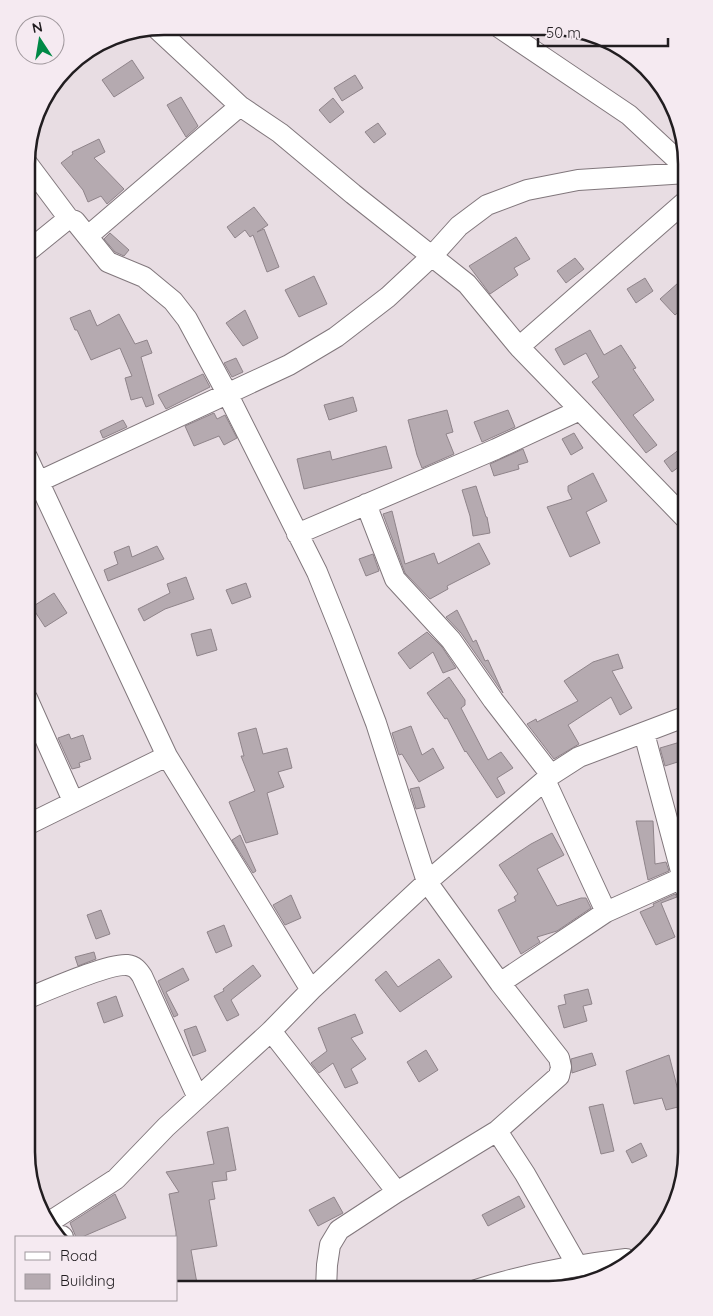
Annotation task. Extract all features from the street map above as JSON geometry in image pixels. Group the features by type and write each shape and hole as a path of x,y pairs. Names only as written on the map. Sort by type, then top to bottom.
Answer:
{"street":[{"path":"164,35 240,106 280,133 353,194 467,284 519,347 678,511"},
{"path":"510,35 629,115 678,162"},
{"path":"88,236 240,106"},
{"path":"35,483 228,395 289,365 336,337 388,298 432,256 459,226 487,205 527,190 578,180 678,172"},
{"path":"35,173 70,219 75,221 108,262 116,267 144,277 179,307 228,395 328,599 376,723 427,882 500,983 559,1058 561,1067 559,1076 496,1131 339,1230 330,1245 326,1281"},
{"path":"519,347 678,208"},
{"path":"35,246 70,219"},
{"path":"297,534 496,449 580,410"},
{"path":"35,490 167,756 311,990"},
{"path":"366,504 395,579 451,640 548,777 606,912"},
{"path":"35,716 73,801"},
{"path":"54,1219 116,1179 166,1127 427,882 548,777 579,756 678,720"},
{"path":"644,733 678,861"},
{"path":"35,821 167,756"},
{"path":"500,983 606,912 678,886"},
{"path":"35,995 114,966 124,965 137,968 198,1098"},
{"path":"271,1030 397,1192"},
{"path":"496,1131 525,1174 577,1265"},
{"path":"512,1281 577,1265 618,1261"}],"building":[{"path":"132,60 144,78 114,97 102,80"},
{"path":"355,75 363,88 342,101 334,88"},
{"path":"181,97 198,126 186,137 167,105"},
{"path":"333,98 344,112 330,123 319,110"},
{"path":"378,123 386,134 374,143 365,132"},
{"path":"99,139 105,152 94,158 124,189 107,204 101,196 88,202 83,190 61,163 73,154 72,152"},
{"path":"254,207 268,225 257,232 264,229 279,267 267,272 253,235 250,237 245,230 235,238 227,227"},
{"path":"110,233 129,250 124,256 115,252 104,239"},
{"path":"516,237 530,259 514,268 518,275 490,294 469,266"},
{"path":"575,258 584,269 566,283 557,271"},
{"path":"314,276 327,304 299,317 285,290"},
{"path":"645,278 653,291 636,303 627,289"},
{"path":"678,283 678,312 675,315 660,299"},
{"path":"90,310 97,326 119,314 135,344 147,340 152,353 141,357 154,404 146,407 142,397 131,400 125,378 132,376 120,348 91,360 70,318"},
{"path":"245,310 258,338 243,346 226,323"},
{"path":"590,330 604,355 621,345 636,368 633,369 654,400 633,415 657,445 646,453 592,382 599,377 586,353 564,365 555,349"},
{"path":"236,358 243,372 232,377 224,363"},
{"path":"203,374 210,387 166,409 158,395"},
{"path":"353,397 357,411 329,420 324,405"},
{"path":"447,410 453,432 446,434 454,454 422,468 408,420"},
{"path":"508,410 515,427 482,442 474,422"},
{"path":"214,413 217,419 225,415 237,438 224,445 219,436 194,446 185,426"},
{"path":"123,420 127,427 103,438 100,431"},
{"path":"574,433 583,448 571,455 562,439"},
{"path":"386,446 392,468 304,489 297,459 330,451 332,460"},
{"path":"523,449 528,462 518,465 519,469 494,476 490,464"},
{"path":"678,450 678,468 672,472 664,461"},
{"path":"593,473 607,501 586,512 600,543 570,557 547,507 572,499 568,486"},
{"path":"476,486 487,517 490,533 473,536 470,516 462,490"},
{"path":"392,511 405,564 434,553 438,564 479,543 490,564 447,586 448,589 430,599 405,573 383,514"},
{"path":"129,546 132,557 157,546 164,559 108,581 104,570 118,564 114,552"},
{"path":"373,554 379,571 366,576 359,559"},
{"path":"186,577 194,599 165,609 144,621 138,609 170,593 167,584"},
{"path":"246,583 251,597 232,604 226,590"},
{"path":"54,593 67,613 45,627 35,612 35,605"},
{"path":"457,610 473,642 476,640 485,661 488,660 503,693 461,633 446,617"},
{"path":"211,629 217,650 197,656 191,634"},
{"path":"427,632 442,647 456,668 443,673 433,652 410,669 398,653"},
{"path":"618,654 623,668 612,671 632,708 620,715 611,697 568,725 579,744 554,759 527,724 536,719 537,722 578,701 564,681 593,662"},
{"path":"449,677 465,700 465,705 461,708 488,760 501,752 513,768 497,778 505,793 497,798 465,752 447,718 445,719 427,693"},
{"path":"411,726 422,755 433,748 444,768 419,782 402,754 399,755 392,733"},
{"path":"256,728 263,754 287,748 292,768 278,772 284,787 267,793 278,834 246,843 229,802 255,791 241,756 244,756 238,733"},
{"path":"69,734 71,739 83,735 91,759 79,763 80,767 72,769 58,738"},
{"path":"678,743 678,762 665,766 660,748"},
{"path":"419,787 425,807 416,809 410,789"},
{"path":"636,821 653,821 655,864 666,862 669,871 648,880"},
{"path":"552,833 564,855 537,869 557,906 586,898 591,908 557,931 537,937 540,942 521,954 498,910 516,901 514,897 518,894 499,865"},
{"path":"240,835 256,871 253,873 232,840"},
{"path":"675,894 677,897 661,903 675,937 656,945 640,912"},
{"path":"291,895 301,918 285,925 273,905"},
{"path":"101,910 110,934 96,939 87,915"},
{"path":"224,925 232,946 216,953 207,932"},
{"path":"94,952 96,959 78,966 75,957"},
{"path":"439,959 452,977 400,1012 375,980 386,971 398,987"},
{"path":"253,965 261,976 231,1000 239,1015 227,1021 214,996 224,991 223,989"},
{"path":"183,968 189,980 166,992 178,1015 174,1017 158,981"},
{"path":"588,989 592,1004 583,1006 587,1021 564,1028 558,1006 566,1004 564,995"},
{"path":"116,996 123,1016 104,1023 97,1003"},
{"path":"355,1014 363,1033 351,1038 366,1059 351,1069 358,1083 345,1088 333,1063 319,1073 311,1063 327,1051 318,1028"},
{"path":"196,1026 206,1051 193,1056 184,1030"},
{"path":"426,1050 438,1070 419,1082 407,1062"},
{"path":"592,1053 596,1065 572,1073 571,1059"},
{"path":"669,1055 678,1090 678,1107 666,1110 662,1098 634,1104 626,1071"},
{"path":"603,1104 614,1151 601,1154 589,1107"},
{"path":"228,1127 236,1170 226,1172 227,1180 212,1182 215,1199 209,1200 217,1246 191,1250 197,1281 178,1281 178,1236 176,1236 169,1194 179,1192 166,1172 214,1164 207,1132"},
{"path":"641,1143 647,1156 632,1163 626,1151"},
{"path":"115,1194 126,1218 84,1236 76,1236 70,1223"},
{"path":"519,1196 525,1207 488,1226 482,1215"},
{"path":"334,1197 343,1213 318,1226 309,1210"}]}
